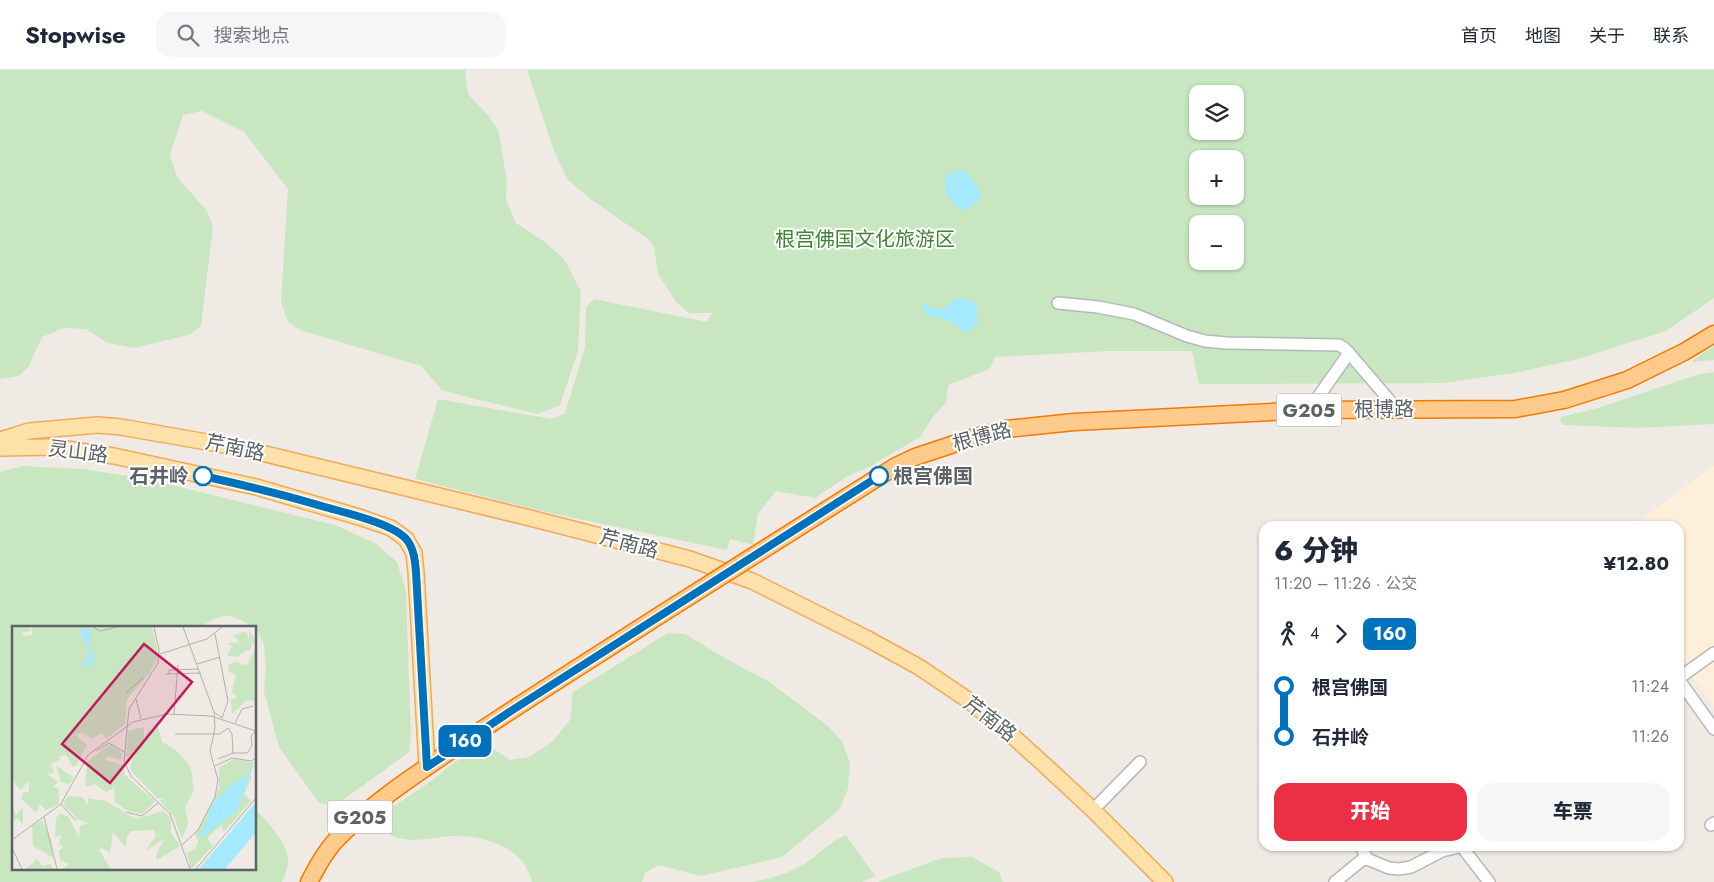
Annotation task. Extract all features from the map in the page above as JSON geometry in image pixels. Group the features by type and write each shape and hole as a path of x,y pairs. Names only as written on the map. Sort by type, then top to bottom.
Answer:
{"highway":[{"name":"根博路","path":"427,767 660,615 896,466 915,457 1006,429 1074,422 1309,410 1396,408 1515,409 1564,400 1627,380 1684,352 1714,334"},
{"name":"G205","path":"308,882 337,838 365,813 427,767"}],"main road":[{"name":"芹南路","path":"0,440 30,431 98,424 121,426 241,448 526,517 699,562 752,581 866,638 919,668 968,700 1006,730 1093,810 1165,882"},
{"name":"灵山路","path":"0,448 53,447 106,455 256,487 391,528 406,539 414,553 416,572 427,767"}],"street":[{"path":"1058,304 1098,307 1134,314 1187,336 1205,341 1226,344 1339,346 1349,353 1396,408"},
{"path":"1309,410 1349,353"},
{"path":"1684,675 1714,652"},
{"path":"1684,686 1714,729"},
{"path":"1093,810 1140,762"},
{"path":"1363,851 1367,859"},
{"path":"1335,882 1362,860 1367,859 1390,868 1399,869 1411,867 1442,851"},
{"path":"1467,851 1489,882"}],"shaded area":[{"path":"1714,465 1714,706 1684,664 1684,521 1640,521"}],"green space":[{"path":"0,70 465,70 468,94 487,114 498,130 507,180 506,200 516,223 545,242 564,259 581,291 578,351 560,405 538,414 442,390 421,366 300,330 288,322 281,302 288,189 244,132 202,111 183,115 170,155 177,177 207,211 213,226 201,326 189,335 134,348 108,343 86,329 64,328 42,337 29,366 19,376 0,379"},
{"name":"根宫佛国文化旅游区","path":"527,70 1714,70 1714,298 1666,331 1578,359 1514,373 1443,383 1199,384 1192,351 1108,351 995,357 990,369 948,385 946,403 932,418 920,437 871,466 846,477 815,498 776,491 758,514 753,545 730,539 727,550 541,511 415,479 438,399 552,419 565,413 585,348 586,307 594,299 707,322 712,313 689,313 677,303 658,274 654,247 648,239 593,201 568,180 554,151"},
{"path":"1714,346 1714,360 1692,361"},
{"path":"1714,372 1714,424 1638,428 1563,425 1560,420 1561,417 1598,408 1696,375"},
{"path":"23,466 83,469 147,479 335,525 375,543 397,562 406,591 411,738 409,752 346,798 332,805 319,803 279,747 264,692 266,667 264,644 256,626 250,626 238,619 226,616 202,626 12,626 12,870 256,870 256,810 276,833 285,848 288,865 282,882 0,882 0,472"},
{"path":"668,633 685,634 768,681 828,726 842,741 850,763 848,789 839,810 782,857 701,876 658,865 645,873 642,882 531,882 532,880 526,867 514,853 489,840 451,836 414,840 397,838 381,828 381,822 394,806 455,762 488,745 510,760 529,757 552,742 570,720 573,692"},
{"path":"846,835 875,876 862,882 751,882 792,871 834,841"},
{"path":"972,857 999,872 1003,882 877,882 941,858"}],"water":[{"path":"963,170 980,190 979,200 965,211 950,200 945,185 948,173"},
{"path":"962,298 973,302 977,308 978,324 968,332 963,332 955,324 947,320 927,315 923,309 922,303 924,302 929,307 943,309 955,299"}],"bus line":[{"name":"160","path":"203,476 256,487 359,517 391,528 406,539 414,553 416,572 427,767 677,604 879,476"}],"place":[{"name":"石井岭","path":"203,476"},
{"name":"根宫佛国","path":"879,476"}]}
